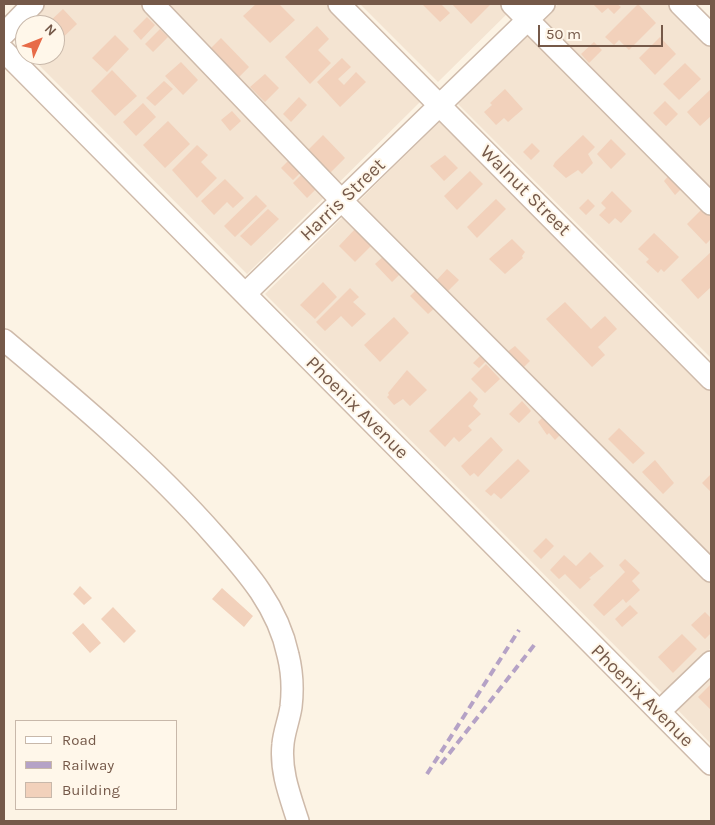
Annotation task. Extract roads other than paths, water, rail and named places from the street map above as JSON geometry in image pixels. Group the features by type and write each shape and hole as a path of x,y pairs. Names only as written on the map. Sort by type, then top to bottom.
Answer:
{"street":[{"path":"4,34 33,4"},
{"path":"153,4 342,201 711,571"},
{"name":"Walnut Street","path":"339,4 711,379"},
{"path":"512,4 711,204"},
{"name":"Harris Street","path":"245,294 441,106 544,4"},
{"path":"680,4 711,35"},
{"name":"Phoenix Avenue","path":"4,51 711,764"},
{"path":"4,340 139,456 190,508 247,572 268,601 281,629 292,679 291,707 283,745 285,782 298,821"},
{"path":"659,712 711,662"}],"railway":[{"path":"427,774 519,630"},
{"path":"441,764 535,644"}]}
